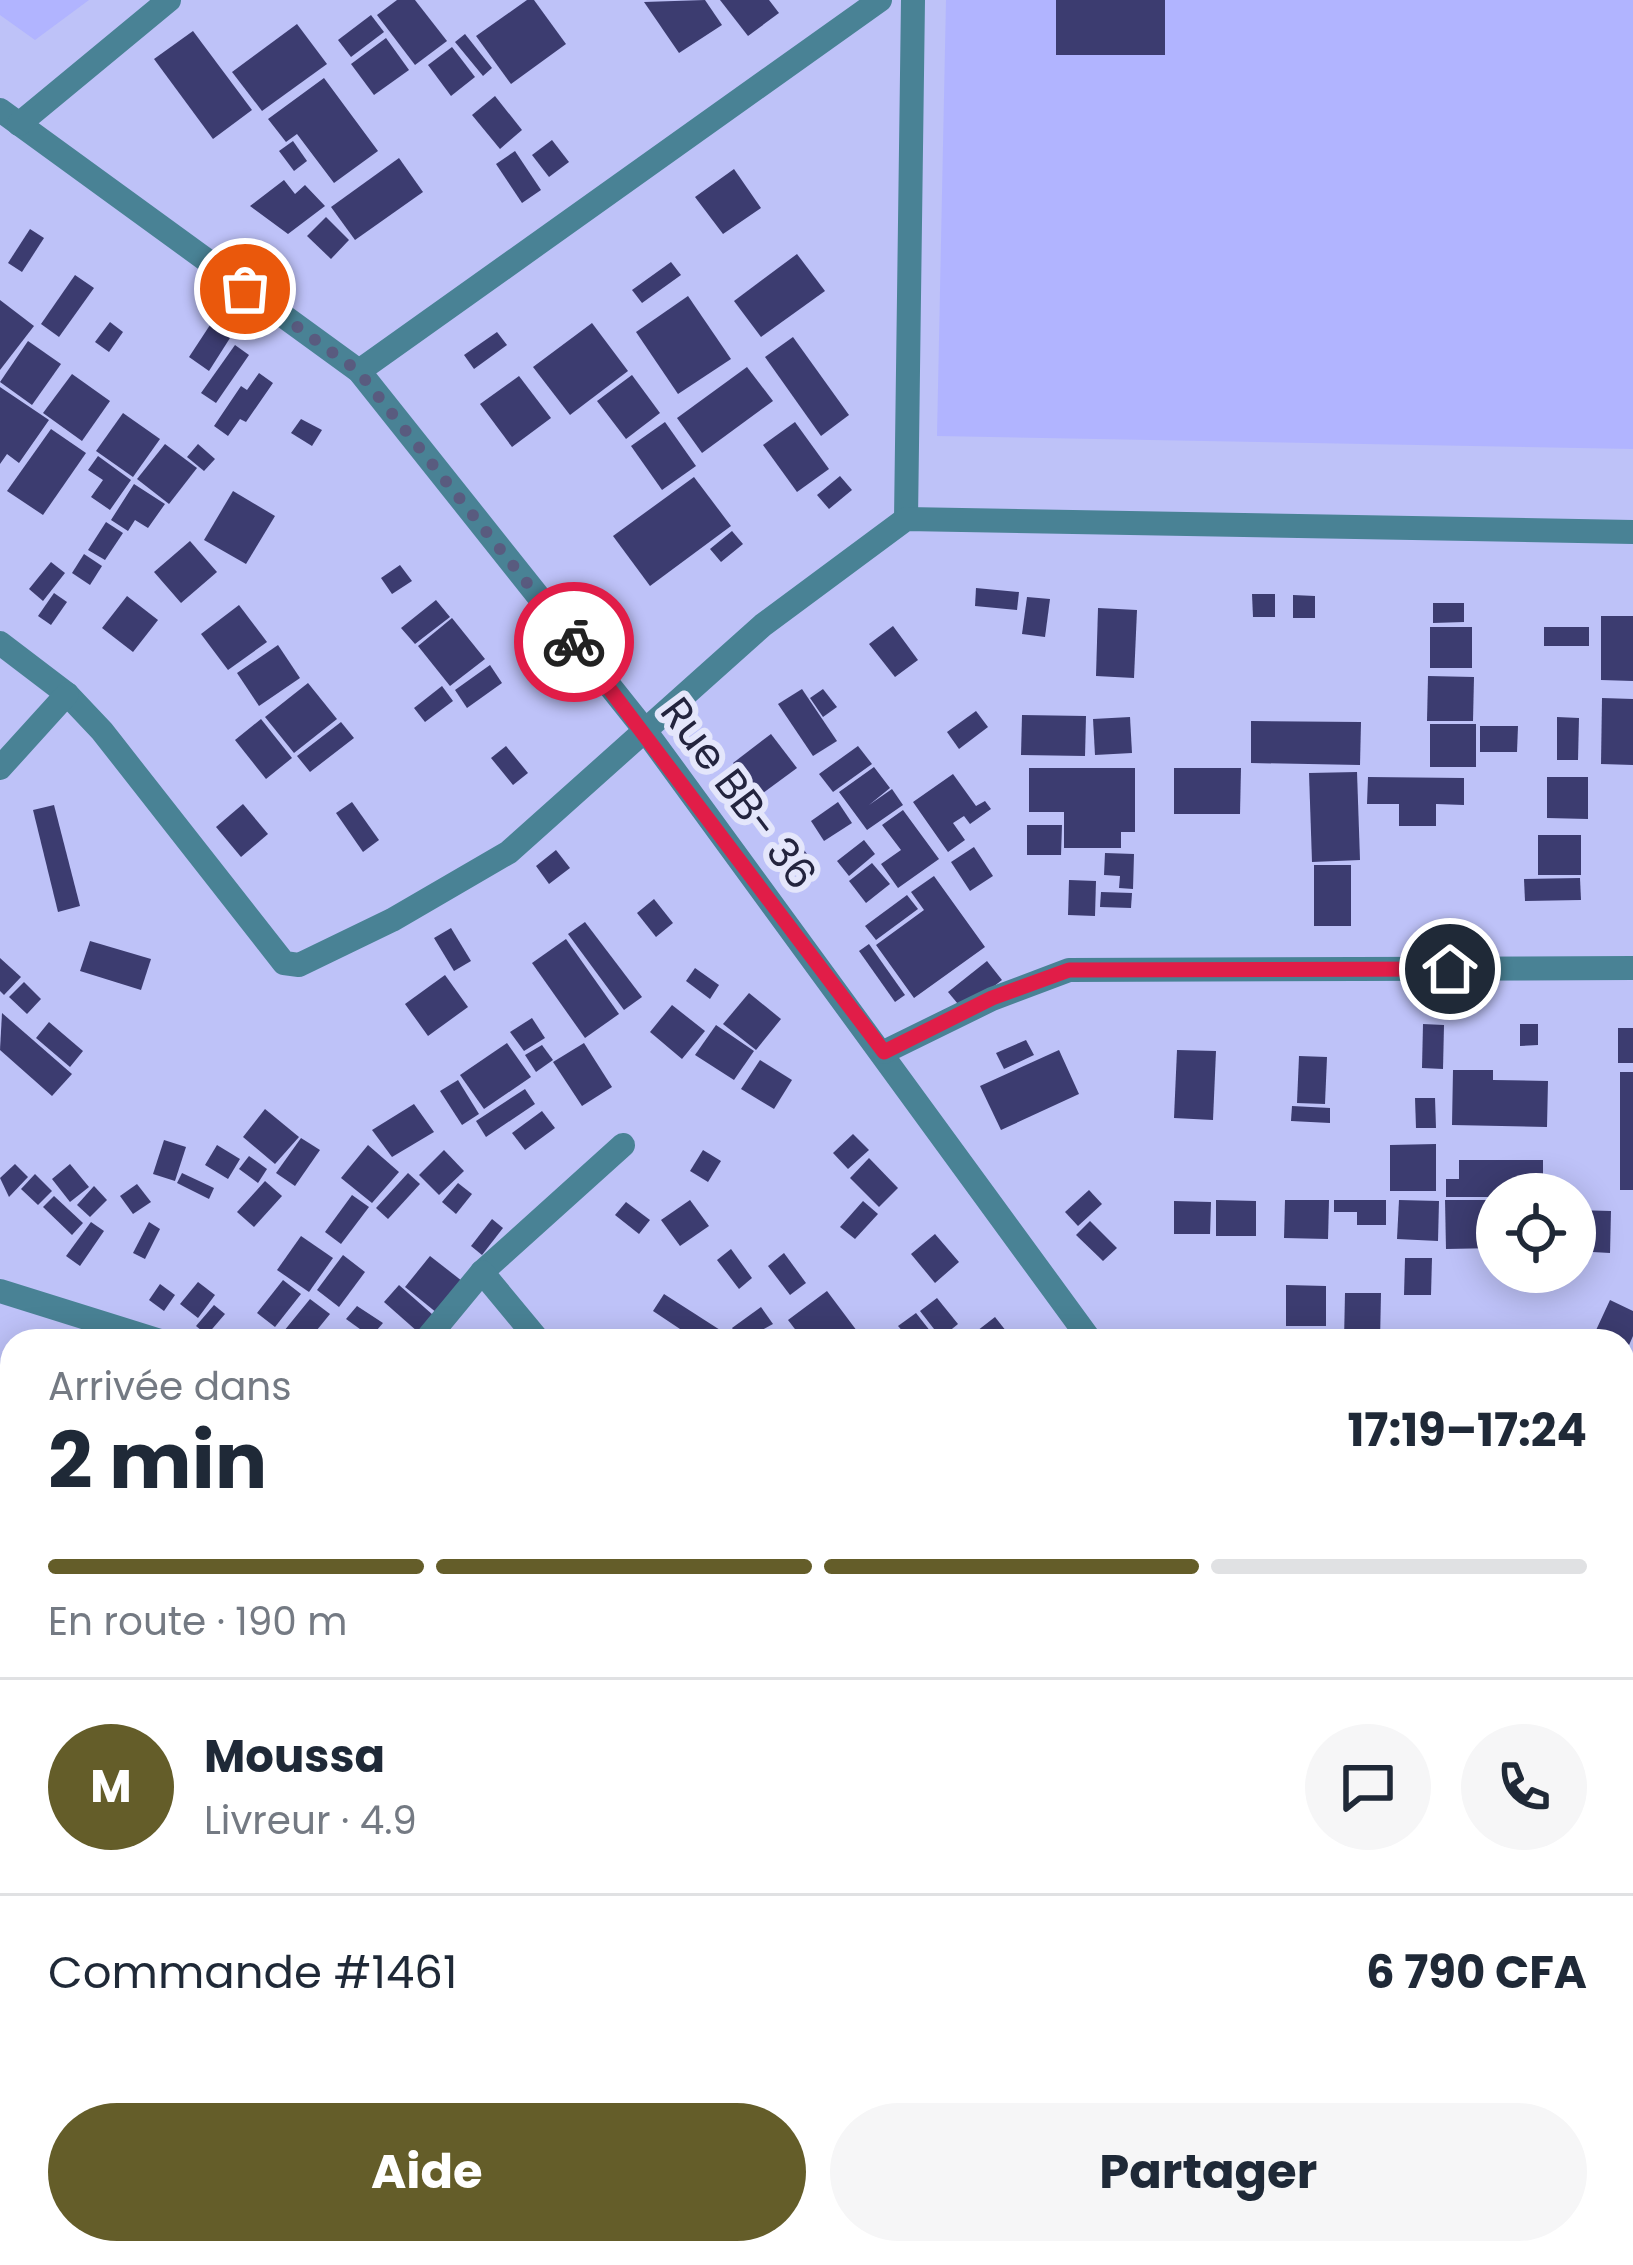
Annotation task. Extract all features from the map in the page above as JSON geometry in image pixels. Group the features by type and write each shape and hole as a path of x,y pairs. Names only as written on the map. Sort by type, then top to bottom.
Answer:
{"street":[{"path":"10,117 170,0"},
{"path":"358,371 880,0"},
{"path":"906,519 913,0"},
{"name":"Rue BB- 36","path":"10,117 358,371 644,729 1082,1329"},
{"path":"0,643 67,694 103,731 284,963 292,965 392,920 509,852 763,625 906,519 1633,532"},
{"path":"0,768 67,694"},
{"path":"884,1052 992,998 1069,970 1633,968"},
{"path":"435,1329 482,1271 623,1145"},
{"path":"482,1271 529,1329"},
{"path":"0,1291 122,1329"}],"shaded area":[{"path":"0,0 89,0 35,40 0,15"},
{"path":"946,0 1633,0 1633,449 937,436"}],"building":[{"path":"397,0 415,0 447,41 415,65 377,15"},
{"path":"527,0 534,0 566,44 511,84 476,36"},
{"path":"705,0 722,25 679,53 644,2"},
{"path":"720,0 769,0 779,13 748,36"},
{"path":"1056,0 1165,0 1165,55 1056,55"},
{"path":"371,15 384,32 351,57 338,40"},
{"path":"297,24 327,64 262,111 232,72"},
{"path":"193,31 252,110 213,139 154,59"},
{"path":"465,34 492,68 483,76 455,42"},
{"path":"386,38 409,70 374,95 351,64"},
{"path":"452,47 475,77 451,96 428,65"},
{"path":"324,78 378,151 334,183 297,134 286,142 268,119"},
{"path":"495,96 522,130 500,149 472,115"},
{"path":"552,140 569,162 549,177 532,155"},
{"path":"293,141 307,161 294,171 279,151"},
{"path":"515,151 541,190 522,203 496,164"},
{"path":"399,158 423,192 355,240 331,207"},
{"path":"734,169 761,208 723,234 695,197"},
{"path":"284,180 295,194 305,185 325,206 288,234 250,206"},
{"path":"326,217 349,240 331,259 307,236"},
{"path":"30,229 44,238 22,272 8,263"},
{"path":"797,254 825,291 761,337 734,301"},
{"path":"671,262 681,275 642,303 632,290"},
{"path":"75,275 94,288 59,337 41,324"},
{"path":"688,296 731,359 678,394 636,332"},
{"path":"0,300 34,326 0,370"},
{"path":"110,322 123,332 109,352 95,342"},
{"path":"592,323 628,371 570,415 533,367"},
{"path":"210,325 230,338 209,371 189,357"},
{"path":"497,332 507,345 474,369 464,355"},
{"path":"793,337 849,415 821,436 765,357"},
{"path":"28,341 61,364 32,405 0,382"},
{"path":"235,345 249,355 216,403 201,393"},
{"path":"747,367 773,401 702,453 677,418"},
{"path":"259,373 273,383 246,422 240,419 228,436 214,426 241,386 247,390"},
{"path":"72,374 110,401 82,441 43,413"},
{"path":"632,375 660,413 626,439 597,401"},
{"path":"519,376 551,418 512,447 480,404"},
{"path":"0,387 49,420 19,463 7,454 0,464"},
{"path":"123,413 160,439 133,477 96,451"},
{"path":"301,419 322,430 312,446 291,433"},
{"path":"665,422 696,466 662,490 631,446"},
{"path":"795,422 829,469 797,492 763,445"},
{"path":"51,429 86,453 43,515 7,491"},
{"path":"165,444 197,468 169,504 137,479"},
{"path":"198,444 215,459 204,471 187,457"},
{"path":"98,456 131,480 110,510 91,497 103,480 88,470"},
{"path":"840,476 852,490 829,509 817,495"},
{"path":"694,477 731,526 650,586 613,536"},
{"path":"134,484 165,504 148,528 135,520 128,531 111,520"},
{"path":"233,491 275,516 246,564 204,540"},
{"path":"106,522 123,533 105,560 88,550"},
{"path":"732,531 743,544 721,562 710,549"},
{"path":"190,541 217,572 181,603 154,572"},
{"path":"84,554 102,566 90,585 72,573"},
{"path":"51,562 65,573 43,601 29,589"},
{"path":"400,565 412,581 392,594 381,578"},
{"path":"976,588 1019,592 1017,610 975,606"},
{"path":"54,593 67,602 51,625 38,616"},
{"path":"1252,594 1275,594 1275,617 1253,617"},
{"path":"1293,595 1315,596 1315,618 1293,618"},
{"path":"127,596 158,620 133,652 102,628"},
{"path":"1027,597 1050,599 1045,637 1022,634"},
{"path":"436,600 450,617 415,644 401,628"},
{"path":"1433,603 1464,603 1464,622 1433,623"},
{"path":"239,605 267,642 228,670 201,634"},
{"path":"1098,608 1137,610 1134,678 1096,676"},
{"path":"1601,616 1633,616 1633,681 1601,680"},
{"path":"452,618 485,659 450,686 418,646"},
{"path":"893,626 918,660 895,677 869,644"},
{"path":"1430,627 1472,627 1472,668 1430,668"},
{"path":"1544,627 1589,627 1589,646 1544,646"},
{"path":"278,645 300,678 259,706 237,673"},
{"path":"490,665 502,683 467,708 455,690"},
{"path":"1428,676 1474,677 1473,721 1427,721"},
{"path":"308,683 337,719 294,753 265,717"},
{"path":"442,686 453,701 425,722 414,708"},
{"path":"802,689 837,741 813,756 778,704"},
{"path":"823,689 837,707 823,717 810,698"},
{"path":"1602,698 1633,699 1633,765 1601,764"},
{"path":"976,711 988,727 959,749 947,732"},
{"path":"1022,715 1086,716 1085,756 1021,755"},
{"path":"1130,717 1132,753 1095,755 1093,719"},
{"path":"1557,717 1579,718 1578,760 1557,760"},
{"path":"261,719 292,758 266,779 235,740"},
{"path":"1251,721 1361,722 1360,765 1251,763"},
{"path":"341,722 354,738 310,772 297,756"},
{"path":"1430,724 1476,724 1476,767 1430,767"},
{"path":"1480,726 1518,726 1517,752 1480,752"},
{"path":"771,734 797,768 759,796 733,763"},
{"path":"506,746 528,773 513,785 491,758"},
{"path":"858,746 872,764 833,792 819,774"},
{"path":"874,767 890,788 869,805 892,789 903,805 867,830 839,792"},
{"path":"1029,768 1135,768 1135,832 1121,832 1121,848 1064,848 1064,812 1029,812"},
{"path":"1174,768 1241,768 1240,814 1174,814"},
{"path":"1357,772 1360,860 1312,862 1309,773"},
{"path":"953,774 976,806 985,801 991,809 970,824 964,816 953,823 965,840 948,852 913,802"},
{"path":"1368,777 1464,778 1464,805 1436,804 1436,826 1399,826 1399,804 1367,804"},
{"path":"1547,777 1588,777 1588,819 1547,818"},
{"path":"352,802 379,840 363,852 336,813"},
{"path":"838,802 852,823 824,841 811,821"},
{"path":"243,804 268,834 241,857 216,827"},
{"path":"54,805 80,906 58,912 33,810"},
{"path":"903,810 939,859 898,888 881,864 901,850 882,825"},
{"path":"1027,825 1062,825 1061,855 1027,855"},
{"path":"1538,835 1581,835 1581,875 1538,875"},
{"path":"864,840 875,854 849,876 837,861"},
{"path":"797,841 814,863 803,872 785,850"},
{"path":"974,847 993,876 970,891 951,862"},
{"path":"556,850 570,868 549,884 536,866"},
{"path":"1105,853 1134,854 1133,889 1119,888 1120,876 1104,875"},
{"path":"872,863 890,884 866,903 849,881"},
{"path":"1314,865 1351,865 1351,926 1314,926"},
{"path":"934,876 985,947 914,998 876,945 924,910 911,892"},
{"path":"1580,878 1581,900 1525,901 1524,879"},
{"path":"1069,880 1096,881 1095,916 1068,915"},
{"path":"1101,892 1132,893 1131,908 1100,907"},
{"path":"907,895 918,909 876,940 865,926"},
{"path":"654,899 673,923 656,937 637,913"},
{"path":"585,922 642,997 624,1010 568,934"},
{"path":"451,928 471,961 454,971 434,938"},
{"path":"566,939 619,1014 585,1038 532,963"},
{"path":"90,941 151,959 141,990 80,971"},
{"path":"869,944 905,995 895,1002 859,951"},
{"path":"0,958 21,977 4,995 0,991"},
{"path":"987,961 1002,980 963,1010 948,992"},
{"path":"695,968 719,985 710,999 686,981"},
{"path":"445,975 468,1007 428,1036 405,1004"},
{"path":"24,982 41,999 27,1014 9,997"},
{"path":"749,993 781,1019 756,1050 723,1024"},
{"path":"672,1005 705,1031 682,1059 650,1032"},
{"path":"2,1013 72,1074 52,1096 0,1050"},
{"path":"532,1018 545,1038 524,1051 510,1032"},
{"path":"49,1022 83,1051 70,1067 36,1038"},
{"path":"1423,1024 1444,1025 1443,1069 1422,1068"},
{"path":"1520,1024 1538,1024 1538,1045 1520,1046"},
{"path":"716,1025 754,1051 734,1080 695,1055"},
{"path":"1618,1028 1633,1028 1633,1063 1618,1063"},
{"path":"1026,1040 1034,1055 1004,1069 996,1053"},
{"path":"507,1043 531,1077 484,1109 460,1075"},
{"path":"584,1043 612,1087 582,1106 553,1062"},
{"path":"542,1045 553,1060 536,1072 525,1055"},
{"path":"1059,1050 1079,1094 1001,1130 980,1086"},
{"path":"1177,1050 1216,1051 1213,1120 1174,1118"},
{"path":"1299,1056 1327,1057 1325,1104 1297,1103"},
{"path":"760,1060 792,1080 774,1109 741,1089"},
{"path":"1453,1070 1493,1070 1493,1080 1548,1081 1547,1127 1452,1125"},
{"path":"1620,1072 1633,1072 1633,1190 1620,1190"},
{"path":"458,1080 479,1114 462,1125 440,1091"},
{"path":"525,1089 535,1104 486,1137 476,1121"},
{"path":"1415,1098 1435,1098 1436,1128 1416,1128"},
{"path":"414,1104 434,1132 392,1157 372,1130"},
{"path":"1292,1106 1330,1108 1330,1123 1291,1121"},
{"path":"265,1109 299,1137 275,1164 243,1137"},
{"path":"542,1111 555,1128 525,1150 512,1133"},
{"path":"853,1134 869,1150 848,1169 833,1153"},
{"path":"301,1138 320,1150 295,1186 276,1173"},
{"path":"164,1140 186,1147 175,1181 153,1174"},
{"path":"1436,1144 1436,1191 1390,1191 1390,1145"},
{"path":"217,1145 240,1159 228,1179 205,1165"},
{"path":"368,1145 399,1172 372,1203 341,1178"},
{"path":"444,1150 464,1171 439,1195 419,1175"},
{"path":"703,1150 721,1161 708,1182 690,1171"},
{"path":"249,1156 267,1169 258,1183 239,1169"},
{"path":"869,1158 898,1188 879,1207 850,1178"},
{"path":"1459,1160 1543,1160 1543,1173 1476,1173 1476,1197 1446,1197 1446,1179 1459,1179"},
{"path":"15,1164 28,1177 9,1197 0,1178"},
{"path":"70,1164 89,1187 70,1202 52,1179"},
{"path":"182,1173 214,1188 209,1199 177,1183"},
{"path":"408,1173 420,1184 388,1219 376,1208"},
{"path":"35,1174 52,1191 38,1205 21,1189"},
{"path":"265,1181 282,1196 254,1227 237,1212"},
{"path":"458,1183 472,1194 456,1214 442,1202"},
{"path":"137,1184 151,1202 133,1214 120,1196"},
{"path":"94,1186 107,1200 90,1217 77,1205"},
{"path":"1089,1190 1102,1204 1078,1226 1065,1212"},
{"path":"352,1195 369,1207 341,1244 325,1232"},
{"path":"54,1196 83,1223 72,1235 43,1207"},
{"path":"690,1200 709,1226 680,1246 661,1220"},
{"path":"1216,1200 1256,1201 1256,1236 1216,1236"},
{"path":"1285,1200 1329,1200 1328,1239 1284,1238"},
{"path":"1334,1200 1386,1200 1386,1225 1357,1225 1357,1212 1334,1212"},
{"path":"1399,1200 1439,1201 1438,1241 1397,1239"},
{"path":"1445,1200 1476,1200 1476,1248 1446,1249"},
{"path":"863,1201 878,1214 855,1239 840,1227"},
{"path":"1174,1201 1211,1202 1210,1234 1174,1234"},
{"path":"626,1202 650,1220 639,1234 615,1215"},
{"path":"1596,1211 1611,1211 1610,1253 1596,1252"},
{"path":"492,1219 503,1228 482,1255 471,1246"},
{"path":"1090,1221 1117,1248 1103,1261 1076,1235"},
{"path":"91,1222 104,1231 80,1266 66,1256"},
{"path":"149,1222 160,1229 145,1259 133,1253"},
{"path":"935,1234 959,1262 935,1283 911,1254"},
{"path":"301,1236 333,1258 309,1292 277,1270"},
{"path":"731,1249 752,1278 739,1289 717,1260"},
{"path":"784,1253 806,1283 790,1295 768,1266"},
{"path":"343,1255 365,1272 339,1307 317,1290"},
{"path":"430,1256 462,1281 437,1313 405,1287"},
{"path":"1405,1258 1432,1258 1431,1295 1404,1295"},
{"path":"283,1280 301,1294 275,1327 257,1313"},
{"path":"198,1282 215,1295 198,1318 180,1304"},
{"path":"160,1284 175,1295 164,1311 149,1300"},
{"path":"399,1285 433,1315 421,1329 415,1329 384,1302"},
{"path":"1286,1285 1326,1286 1326,1326 1286,1326"},
{"path":"827,1291 856,1329 795,1329 788,1320"},
{"path":"1345,1293 1381,1293 1380,1329 1344,1329"},
{"path":"664,1294 719,1329 680,1329 653,1311"},
{"path":"937,1298 958,1324 952,1329 934,1329 920,1311"},
{"path":"310,1299 330,1314 318,1329 286,1329"},
{"path":"1610,1300 1633,1311 1633,1329 1597,1329"},
{"path":"214,1305 225,1314 212,1329 196,1326"},
{"path":"357,1306 383,1323 378,1329 360,1329 346,1319"},
{"path":"761,1307 773,1324 764,1329 732,1328"},
{"path":"916,1313 929,1329 901,1329 898,1326"},
{"path":"995,1317 1004,1329 980,1329"}],"way so far":[{"path":"245,289 358,371 574,642"}],"route":[{"path":"574,642 884,1052 992,998 1069,970 1450,969"}]}
